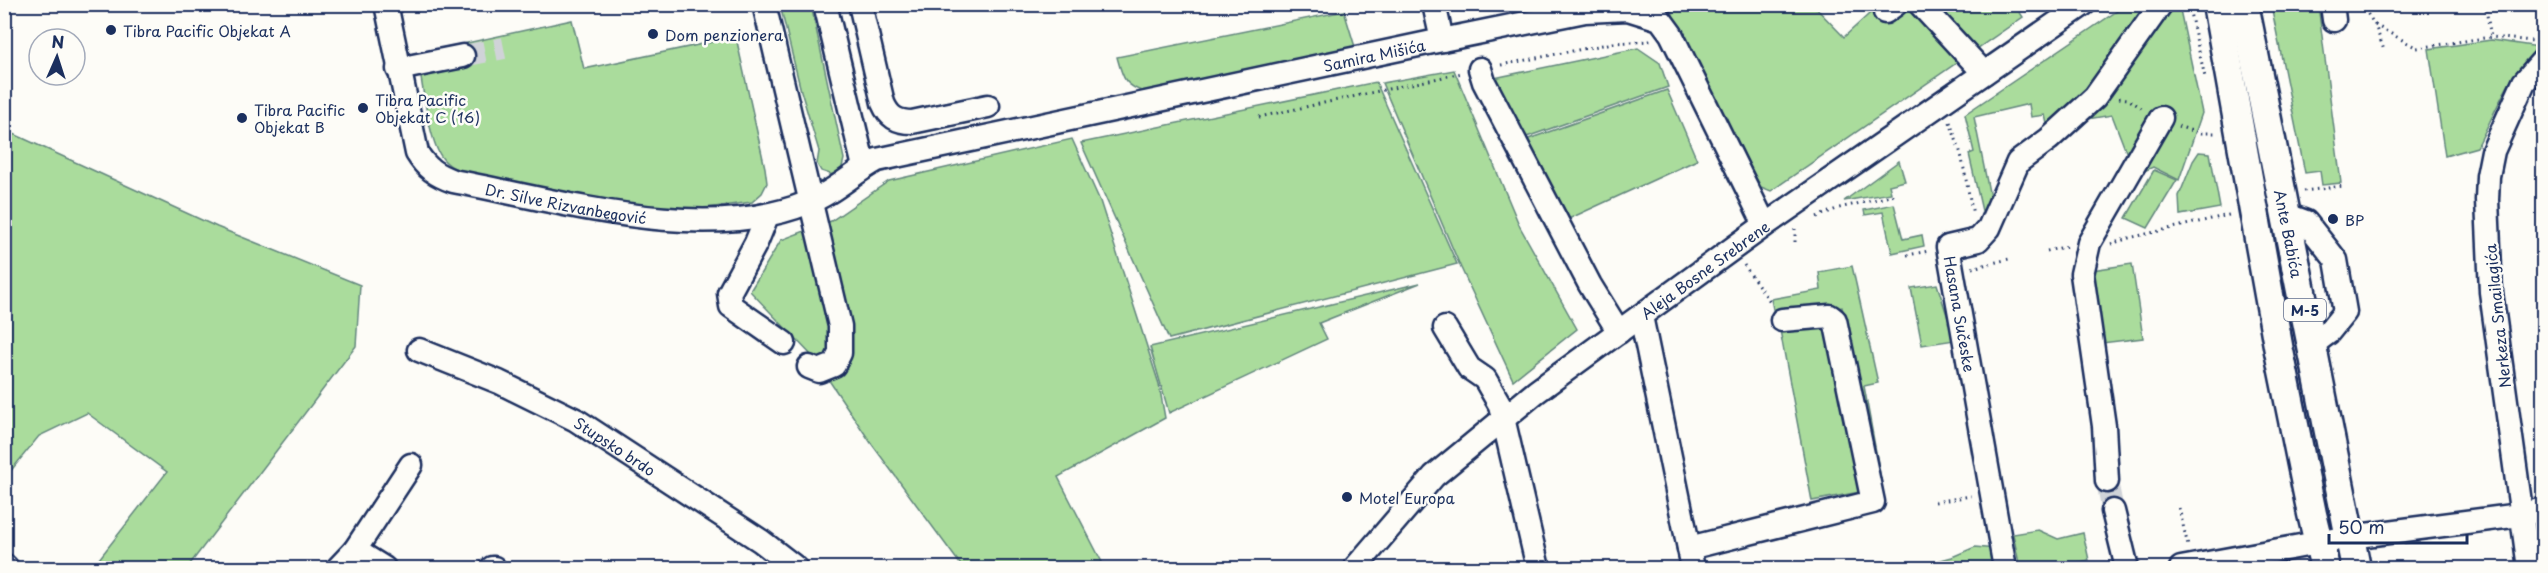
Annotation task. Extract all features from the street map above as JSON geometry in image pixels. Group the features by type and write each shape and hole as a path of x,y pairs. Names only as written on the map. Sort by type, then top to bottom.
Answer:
{"main road":[{"name":"Ante Babića","path":"2217,4 2279,351 2322,556"},
{"name":"Ante Babića","path":"2244,4 2293,203 2312,345 2356,568"}],"street":[{"name":"Dr. Silve Rizvanbegović","path":"386,4 417,153 424,164 436,175 453,181 653,219 693,220 767,216 809,203 864,167"},
{"path":"764,4 809,203 836,306 841,346 834,365 819,371 809,367"},
{"path":"825,4 864,167"},
{"path":"860,4 883,103 891,116 903,122 912,122 988,106"},
{"path":"1434,4 1442,40"},
{"path":"1920,4 1984,74"},
{"name":"Aleja Bosne Srebrene","path":"1355,568 1434,476 1504,417 1765,225 2084,4"},
{"name":"Hasana Sučeske","path":"2005,568 1948,247 1978,240 1989,228 2018,162 2049,139 2095,97 2161,4"},
{"name":"Samira Mišića","path":"864,167 888,158 1585,8 1628,9 1658,12 1765,225"},
{"name":"Nerkeza Smailagića","path":"2529,568 2491,292 2488,176 2493,151 2511,108 2540,50"},
{"path":"398,69 463,56"},
{"path":"1480,69 1484,82 1585,275 1619,332"},
{"path":"2107,481 2104,426 2082,274 2089,243 2161,118"},
{"path":"2293,203 2336,260 2345,312 2328,333 2312,345"},
{"path":"767,216 756,243 729,293 729,300 731,306 784,343"},
{"path":"1641,316 1691,558 1873,502 1835,320 1830,316 1782,320"},
{"path":"1445,328 1469,368 1485,379 1500,405 1538,568"},
{"name":"Stupsko brdo","path":"420,350 499,382 576,420 761,541 796,568"},
{"path":"338,568 355,550 411,465"},
{"path":"2185,561 2322,556 2350,537 2520,515 2544,509"},
{"path":"2113,511 2127,568"},
{"path":"355,550 384,568"}],"path":[{"path":"2361,4 2375,25 2384,50"},
{"path":"2485,4 2491,37"},
{"path":"2375,25 2417,48 2491,37 2540,50"},
{"path":"1949,118 1961,154 1973,215"},
{"path":"2293,203 2344,186"},
{"path":"1817,217 1839,208 1895,195"},
{"path":"2047,251 2068,246 2086,253 2129,238 2235,213"},
{"path":"1795,242 1796,224"},
{"path":"1953,272 2009,259"},
{"path":"1742,263 1782,320"},
{"path":"1935,502 1991,492"},
{"path":"2179,508 2185,561"}],"green space":[{"path":"780,5 811,5 844,159 841,171 833,175 821,171 817,164 819,151 801,91"},
{"path":"1671,5 1813,5 1844,37 1879,5 2015,5 2023,17 1771,191 1761,187 1675,23"},
{"path":"2126,5 2179,5 2202,113 2179,180 2153,167 2135,175 2112,115 2075,121 2049,133 2045,115 2031,117 2029,104 1974,117 1991,202 1982,211 1969,154 1974,152 1965,114"},
{"path":"2271,5 2318,5 2341,183 2322,185 2320,171 2305,173"},
{"path":"1344,11 1355,47 1146,93 1129,84 1121,71 1117,57"},
{"path":"572,20 584,69 736,37 765,168 767,183 762,193 752,202 699,209 645,209 476,176 458,170 446,162 433,139 417,54"},
{"path":"2491,40 2539,47 2511,80 2477,147 2445,156 2429,49"},
{"path":"1638,48 1660,63 1668,87 1521,139 1494,78"},
{"path":"1454,70 1520,227 1577,329 1513,380 1461,268 1382,83"},
{"path":"1376,82 1457,264 1169,339 1081,143"},
{"path":"1667,90 1697,160 1562,222 1523,141"},
{"path":"5,130 217,227 360,285 356,346 187,568 92,568 167,472 87,413 39,436 5,478"},
{"path":"1072,139 1100,201 1159,384 1165,418 1058,477 1105,568 963,568 871,443 814,358 750,291 781,240 831,221 889,181"},
{"path":"2199,152 2210,153 2220,208 2180,215 2179,196"},
{"path":"1899,161 1905,181 1889,185 1891,193 1844,201"},
{"path":"2154,170 2177,180 2148,228 2126,218"},
{"path":"1894,204 1903,239 1922,235 1924,246 1892,253 1883,212 1865,215 1864,210"},
{"path":"2132,264 2143,338 2102,343 2092,270"},
{"path":"1852,266 1878,383 1864,386 1884,496 1876,498 1842,307 1775,319 1771,299 1821,290 1819,272"},
{"path":"1420,283 1319,323 1327,339 1169,413 1150,347"},
{"path":"1937,284 1955,340 1922,345 1911,288"},
{"path":"1830,321 1865,491 1812,501 1780,330"},
{"path":"2038,530 2058,539 2083,533 2089,560 2056,568 2020,568 2013,534"},
{"path":"1975,547 1995,549 1999,568 1927,568 1926,564 1952,557"}],"tunnel":[{"path":"463,56 504,48"},
{"path":"2107,481 2113,511"}],"place":[{"name":"Tibra Pacific Objekat A","path":"111,30"},
{"name":"Dom penzionera","path":"653,34"},
{"name":"Tibra Pacific Objekat C (16)","path":"363,108"},
{"name":"Tibra Pacific Objekat B","path":"242,118"},
{"name":"BP","path":"2333,219"},
{"name":"Motel Europa","path":"1347,497"}]}
